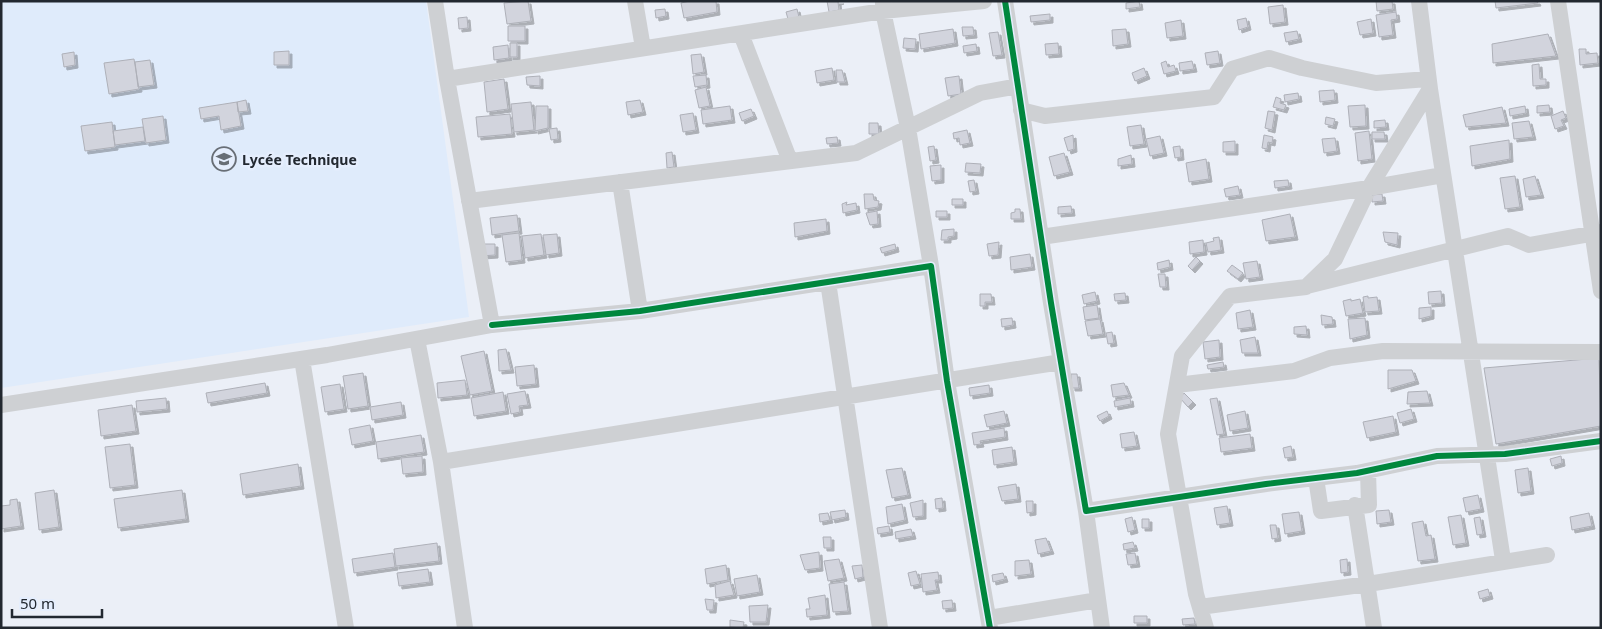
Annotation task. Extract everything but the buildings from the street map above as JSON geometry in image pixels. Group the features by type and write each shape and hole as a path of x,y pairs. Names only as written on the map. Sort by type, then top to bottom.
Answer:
{"street":[{"path":"435,1 447,79 492,325"},
{"path":"635,1 643,48"},
{"path":"447,79 741,34 883,6 984,1"},
{"path":"1006,1 1041,237 1086,511 1102,628"},
{"path":"1418,1 1454,250 1503,560"},
{"path":"1558,1 1596,232 1601,291"},
{"path":"883,6 908,128 931,266 947,381 990,623 1098,600"},
{"path":"741,34 790,161"},
{"path":"1022,110 1045,116 1214,97 1232,69 1269,58 1302,68 1376,83 1429,84"},
{"path":"1306,287 1335,258 1369,188 1429,84"},
{"path":"469,200 856,153 980,93 1018,86"},
{"path":"1041,237 1369,188 1443,175"},
{"path":"620,182 640,311"},
{"path":"1206,628 1200,607 1168,434 1182,356 1230,296 1306,287 1508,236 1528,244 1596,232"},
{"path":"1,405 302,359 492,325 640,311 931,266"},
{"path":"828,282 847,397 880,628"},
{"path":"417,339 441,462 465,628"},
{"path":"1177,385 1294,371 1330,358 1384,351 1601,352"},
{"path":"302,359 346,628"},
{"path":"441,462 1061,362"},
{"path":"1086,511 1179,496 1368,471 1437,456 1506,454 1601,441"},
{"path":"1316,478 1321,511 1356,505 1369,505 1368,471"},
{"path":"1356,505 1374,628"},
{"path":"1200,607 1368,584 1547,554"}],"shaded area":[{"name":"Lycée Technique","path":"1,1 426,1 469,317 1,388"}],"cycle path":[{"path":"1005,1 1051,303 1086,511 1266,484 1357,473 1437,456 1505,454 1601,441"},
{"path":"492,325 640,311 931,266 947,381 990,628"}],"place":[{"name":"Lycée Technique","path":"224,159"}]}
